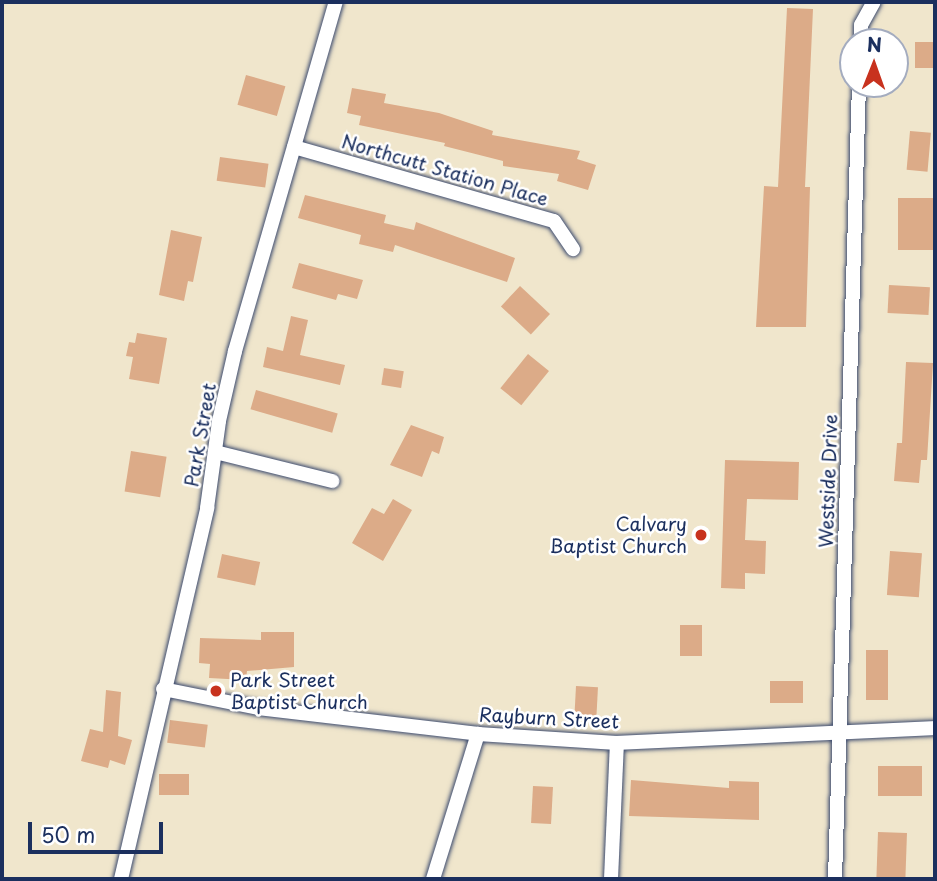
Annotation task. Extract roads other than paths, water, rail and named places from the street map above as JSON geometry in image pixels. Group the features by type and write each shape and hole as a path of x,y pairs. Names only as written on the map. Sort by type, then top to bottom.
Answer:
{"street":[{"name":"Park Street","path":"121,879 207,508 235,351 336,2"},
{"path":"861,28 874,2"},
{"name":"Westside Drive","path":"835,879 859,98"},
{"name":"Northcutt Station Place","path":"294,147 554,221 573,249"},
{"path":"215,452 332,481"},
{"name":"Rayburn Street","path":"163,689 258,708 478,734 617,743 935,728"},
{"path":"433,879 478,734"},
{"path":"611,879 617,743"}],"place":[{"name":"Calvary Baptist Church","path":"701,535"},
{"name":"Park Street Baptist Church","path":"216,691"}]}
